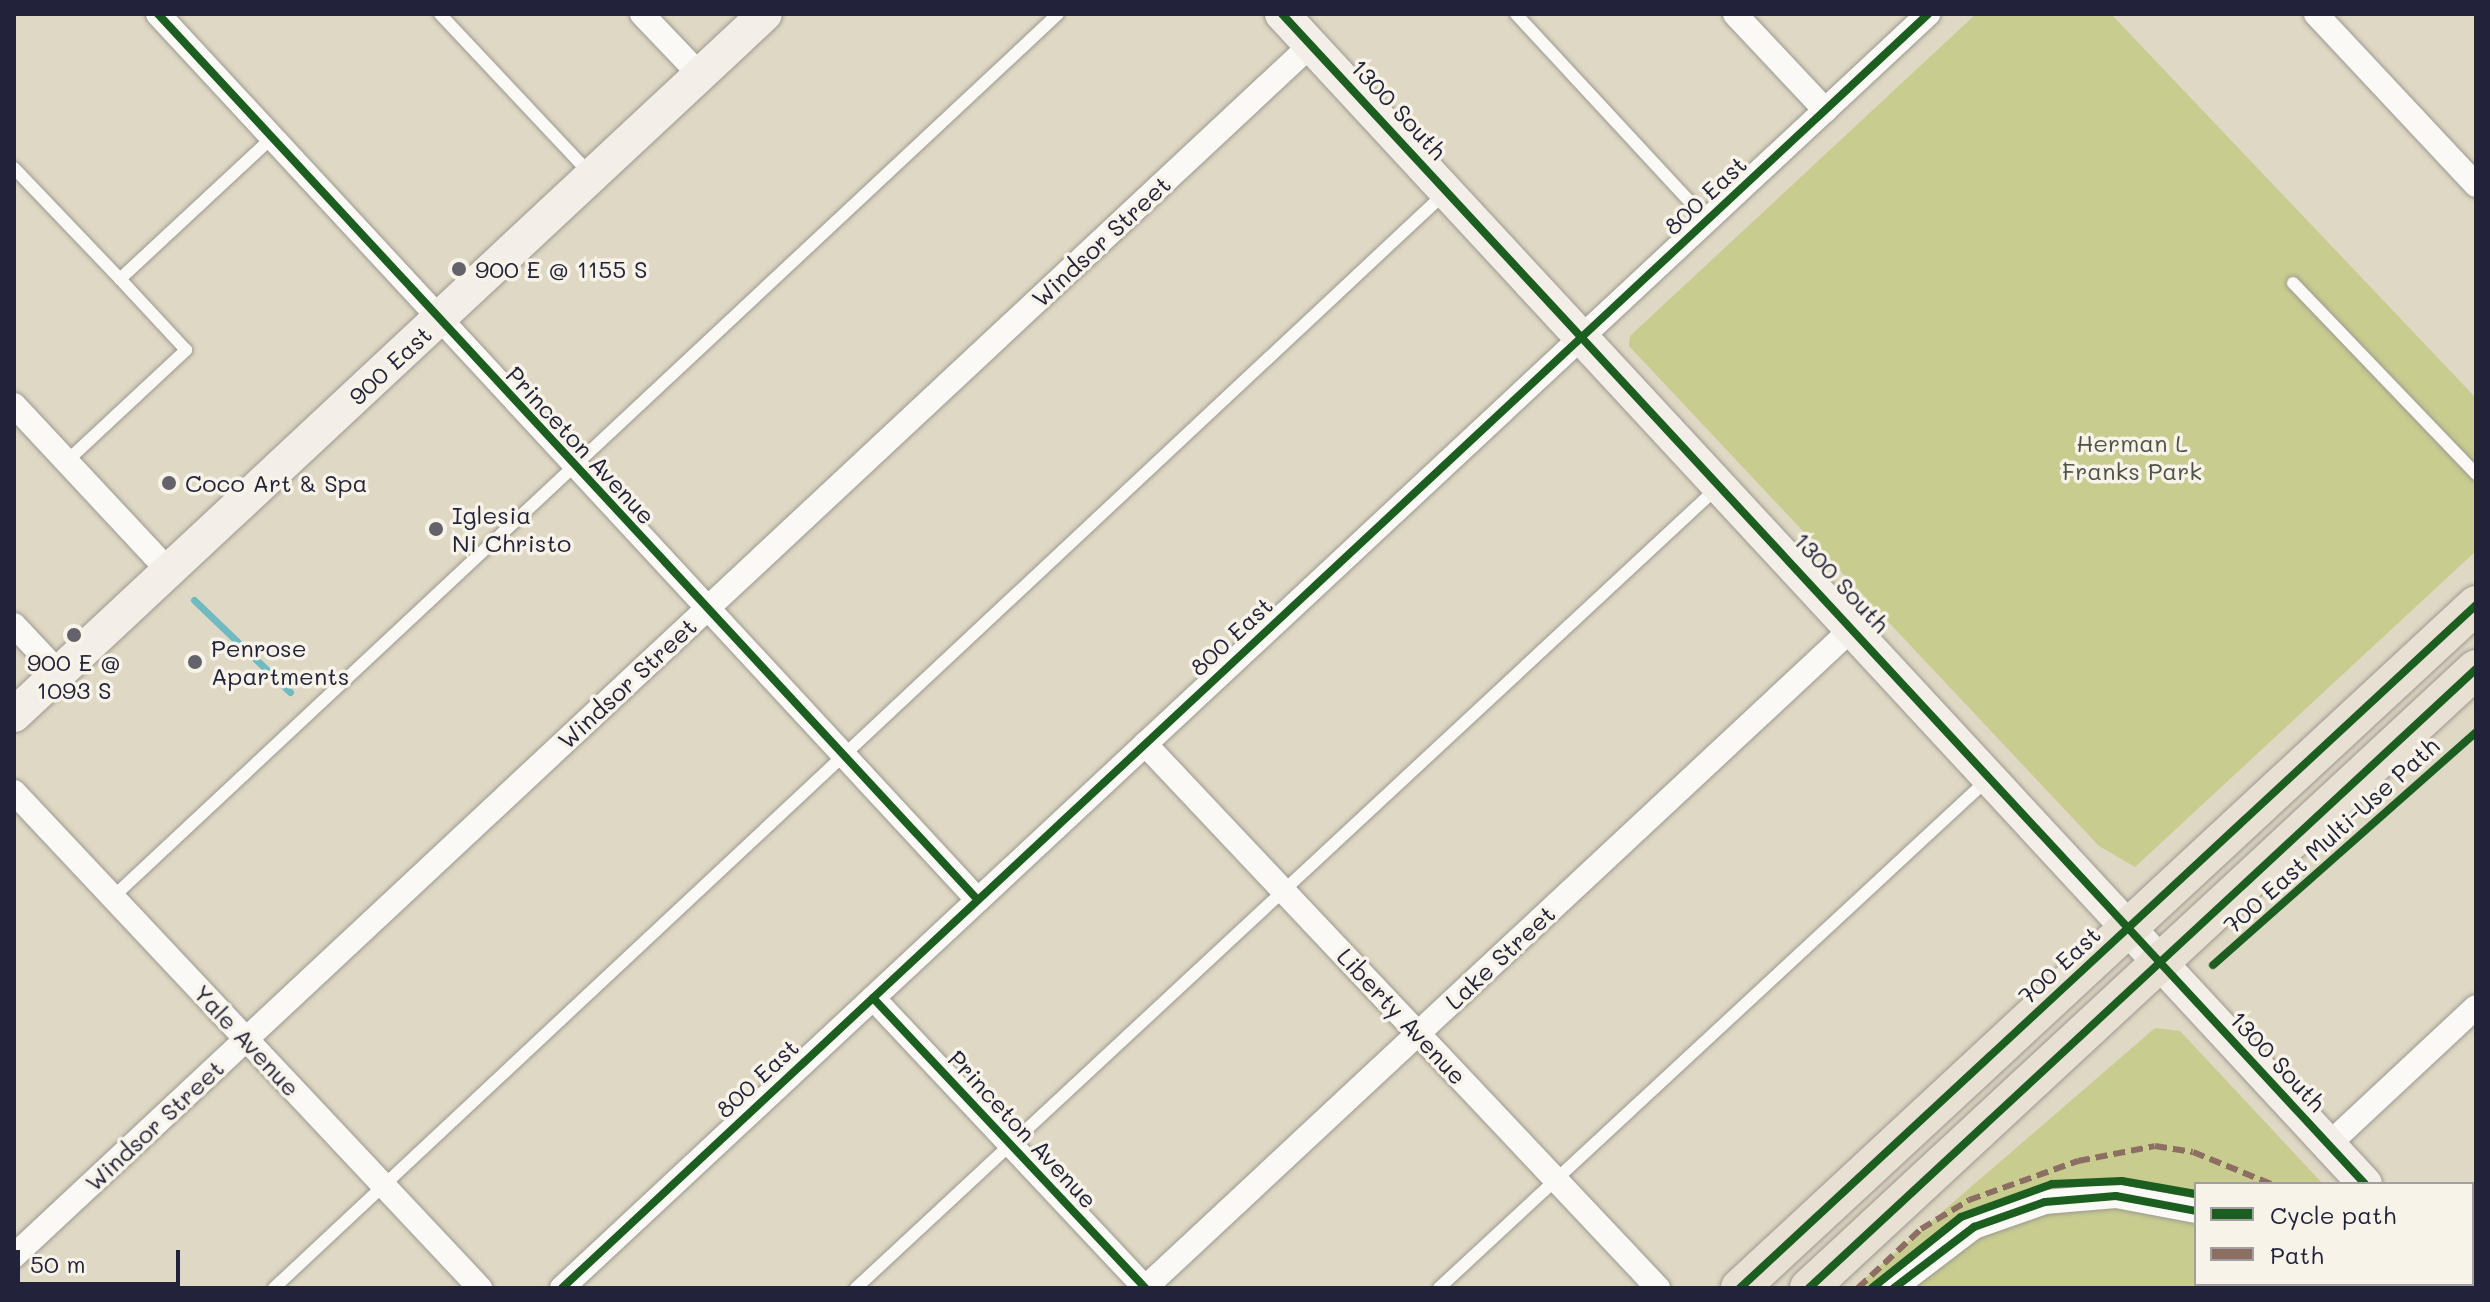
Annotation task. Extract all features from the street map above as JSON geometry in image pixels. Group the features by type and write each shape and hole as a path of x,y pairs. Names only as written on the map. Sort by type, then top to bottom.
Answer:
{"main road":[{"name":"700 East","path":"1740,1288 2476,605"},
{"path":"1809,1288 2476,669"}],"street":[{"name":"Princeton Avenue","path":"158,14 575,469 978,900"},
{"path":"642,14 700,75"},
{"name":"900 East","path":"14,715 765,14"},
{"name":"1300 South","path":"1282,14 1855,626 2363,1182"},
{"path":"1735,14 1825,110"},
{"name":"800 East","path":"562,1288 1928,14"},
{"path":"2316,14 2476,185"},
{"name":"Windsor Street","path":"14,1256 1311,45"},
{"path":"14,405 169,571"},
{"path":"14,625 59,673"},
{"name":"Lake Street","path":"1145,1288 1855,626"},
{"name":"Liberty Avenue","path":"1145,744 1658,1288"},
{"name":"Yale Avenue","path":"14,792 480,1288"},
{"name":"Princeton Avenue","path":"873,998 1145,1288"},
{"path":"2328,1145 2476,1007"},
{"path":"1894,1288 1974,1227 2045,1202 2116,1196 2194,1211"}],"lane":[{"path":"440,14 592,176"},
{"path":"113,897 575,469 1058,14"},
{"path":"1516,14 1707,220"},
{"path":"120,279 273,137"},
{"path":"14,168 186,350 67,461"},
{"path":"274,1288 1448,191"},
{"path":"2293,283 2476,474"},
{"path":"856,1288 1722,484"},
{"path":"1439,1288 1990,777"}],"green space":[{"name":"Herman L Franks Park","path":"1976,14 2111,14 2476,398 2476,551 2135,867 2099,846 1629,346 1630,336"},
{"path":"2155,1028 2180,1031 2321,1182 2194,1182 2194,1286 2420,1288 1854,1288"}],"waterway":[{"path":"194,600 290,692"}],"marked path":[{"path":"1858,1288 1921,1229 1969,1200 2078,1161 2155,1146 2193,1152 2266,1182"}],"cycle path":[{"path":"158,14 978,900"},
{"path":"1282,14 2363,1182"},
{"path":"562,1288 1928,14"},
{"path":"1740,1288 2476,605"},
{"name":"700 East Multi-Use Path","path":"1809,1288 2476,669"},
{"name":"700 East Multi-Use Path","path":"2213,965 2476,732"},
{"path":"873,998 1145,1288"},
{"path":"1872,1288 1961,1217 2052,1184 2122,1181 2194,1194"},
{"path":"1894,1288 1974,1227 2045,1202 2116,1196 2194,1211"}],"place":[{"name":"900 E @ 1155 S","path":"459,269"},
{"name":"Coco Art & Spa","path":"169,483"},
{"name":"Iglesia Ni Christo","path":"436,529"},
{"name":"900 E @ 1093 S","path":"74,635"},
{"name":"Penrose Apartments","path":"195,662"}]}
